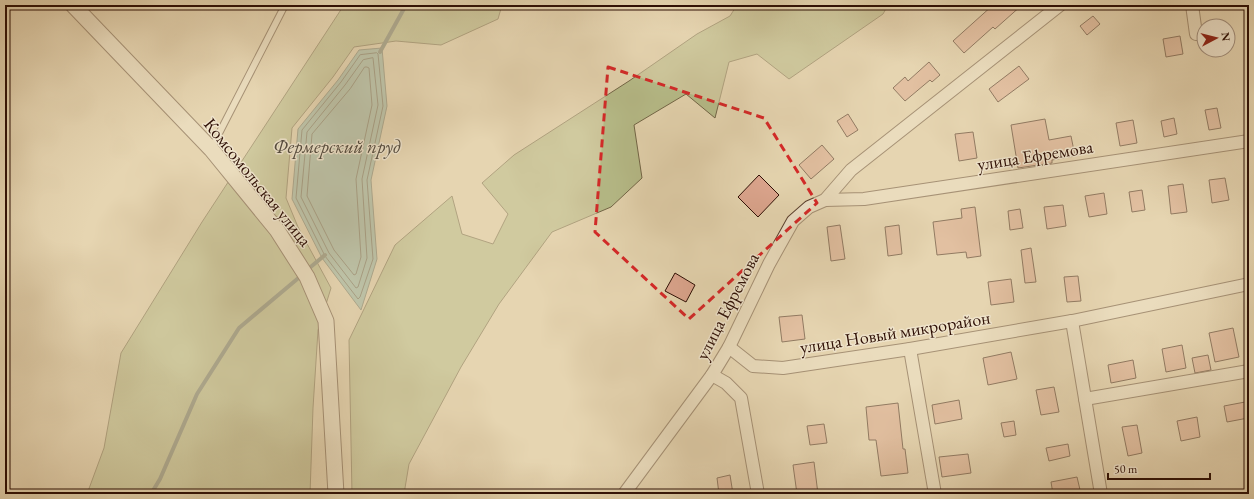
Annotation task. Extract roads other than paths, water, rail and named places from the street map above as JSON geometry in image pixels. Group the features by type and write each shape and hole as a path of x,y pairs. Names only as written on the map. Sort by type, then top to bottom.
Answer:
{"street":[{"name":"Комсомольская улица","path":"73,5 211,149 277,230 307,277 326,321 336,494"},
{"name":"улица Ефремова","path":"825,200 851,170 1060,5"},
{"path":"1192,5 1196,34"},
{"name":"улица Ефремова","path":"624,494 712,375 729,347 768,264 793,221 810,207 825,200 864,199 1249,141"},
{"name":"улица Новый микрорайон","path":"729,347 753,366 783,368 910,349 1072,320 1249,284"},
{"path":"1072,320 1101,494"},
{"path":"910,349 935,494"},
{"path":"1085,399 1249,371"},
{"path":"712,375 726,383 741,398 758,494"}],"lane":[{"path":"211,149 285,5"}],"water":[{"name":"Фермерский пруд","path":"382,48 387,106 371,180 377,259 361,310 322,258 292,199 298,129 338,80 359,50"}],"waterway":[{"path":"380,52 406,5"},
{"path":"307,270 325,255"},
{"path":"151,494 160,479 197,394 239,328 302,275"}]}
